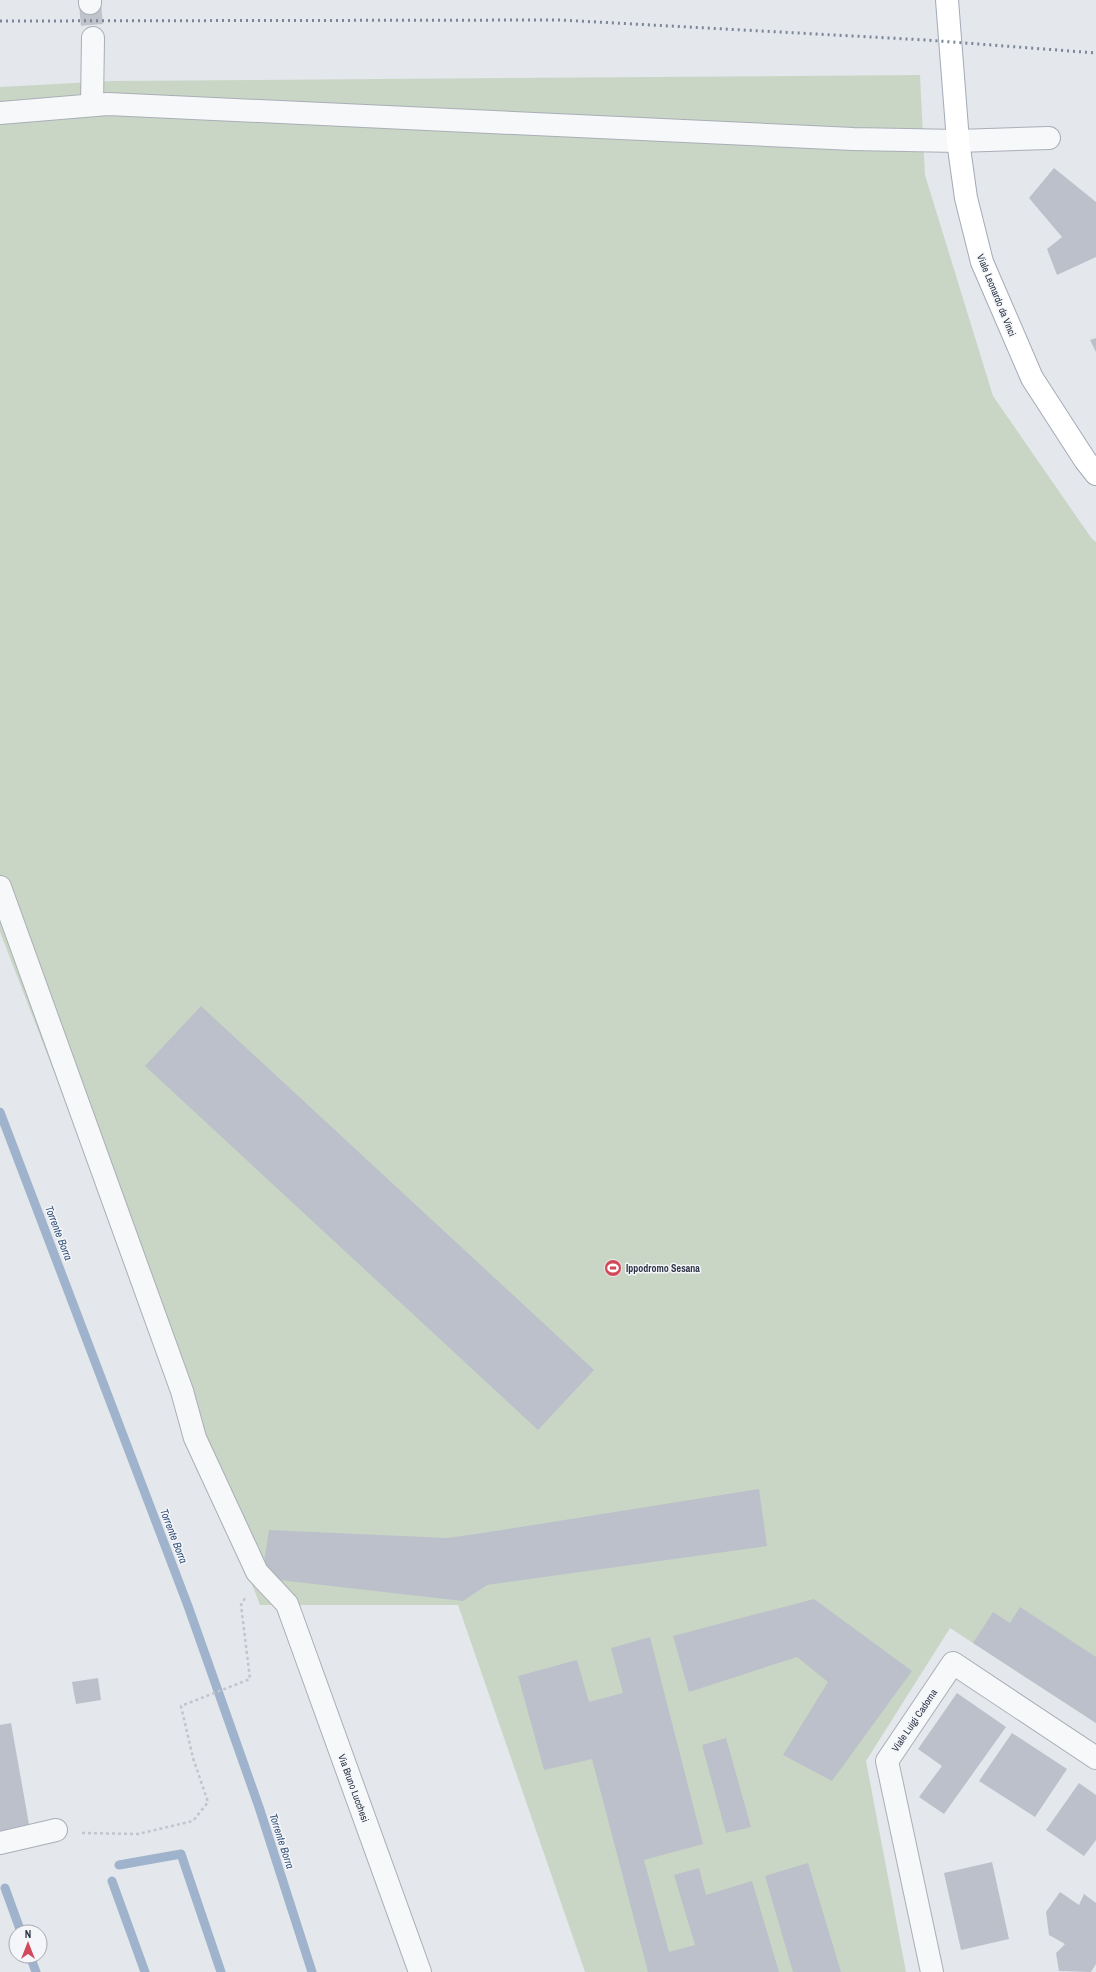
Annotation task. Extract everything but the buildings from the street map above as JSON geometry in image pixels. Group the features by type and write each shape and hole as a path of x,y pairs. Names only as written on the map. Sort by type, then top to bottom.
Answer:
{"main road":[{"name":"Viale Leonardo da Vinci","path":"947,0 958,141 966,198 982,262 1032,378 1085,460 1096,474"}],"street":[{"path":"92,105 93,38"},
{"path":"0,113 92,105 124,105 853,139 958,141 1049,138"},
{"path":"0,887 182,1391 195,1438 258,1572"},
{"name":"Via Bruno Lucchesi","path":"258,1572 287,1604 420,1972"},
{"name":"Viale Luigi Cadorna","path":"932,1972 886,1761 953,1663 1096,1758"},
{"path":"0,1843 56,1830"}],"path":[{"path":"56,1830 90,1834 138,1834 193,1821 208,1802 193,1758 181,1706 250,1679 241,1605 258,1572"}],"green space":[{"name":"Ippodromo Sesana","path":"920,75 925,175 993,396 1092,539 1096,542 1096,1723 950,1628 866,1761 906,1972 585,1972 458,1605 260,1605 0,932 0,87 112,81"}],"waterway":[{"name":"Torrente Borra","path":"0,1112 188,1606 259,1807 312,1972"},
{"path":"119,1865 181,1854 221,1972"},
{"path":"112,1881 145,1972"},
{"path":"5,1888 18,1924"},
{"path":"33,1964 36,1972"}],"tunnel":[{"path":"90,3 93,38"}],"railway":[{"path":"0,21 560,20 926,40 1096,53"}],"place":[{"name":"Ippodromo Sesana","path":"613,1268"}]}
